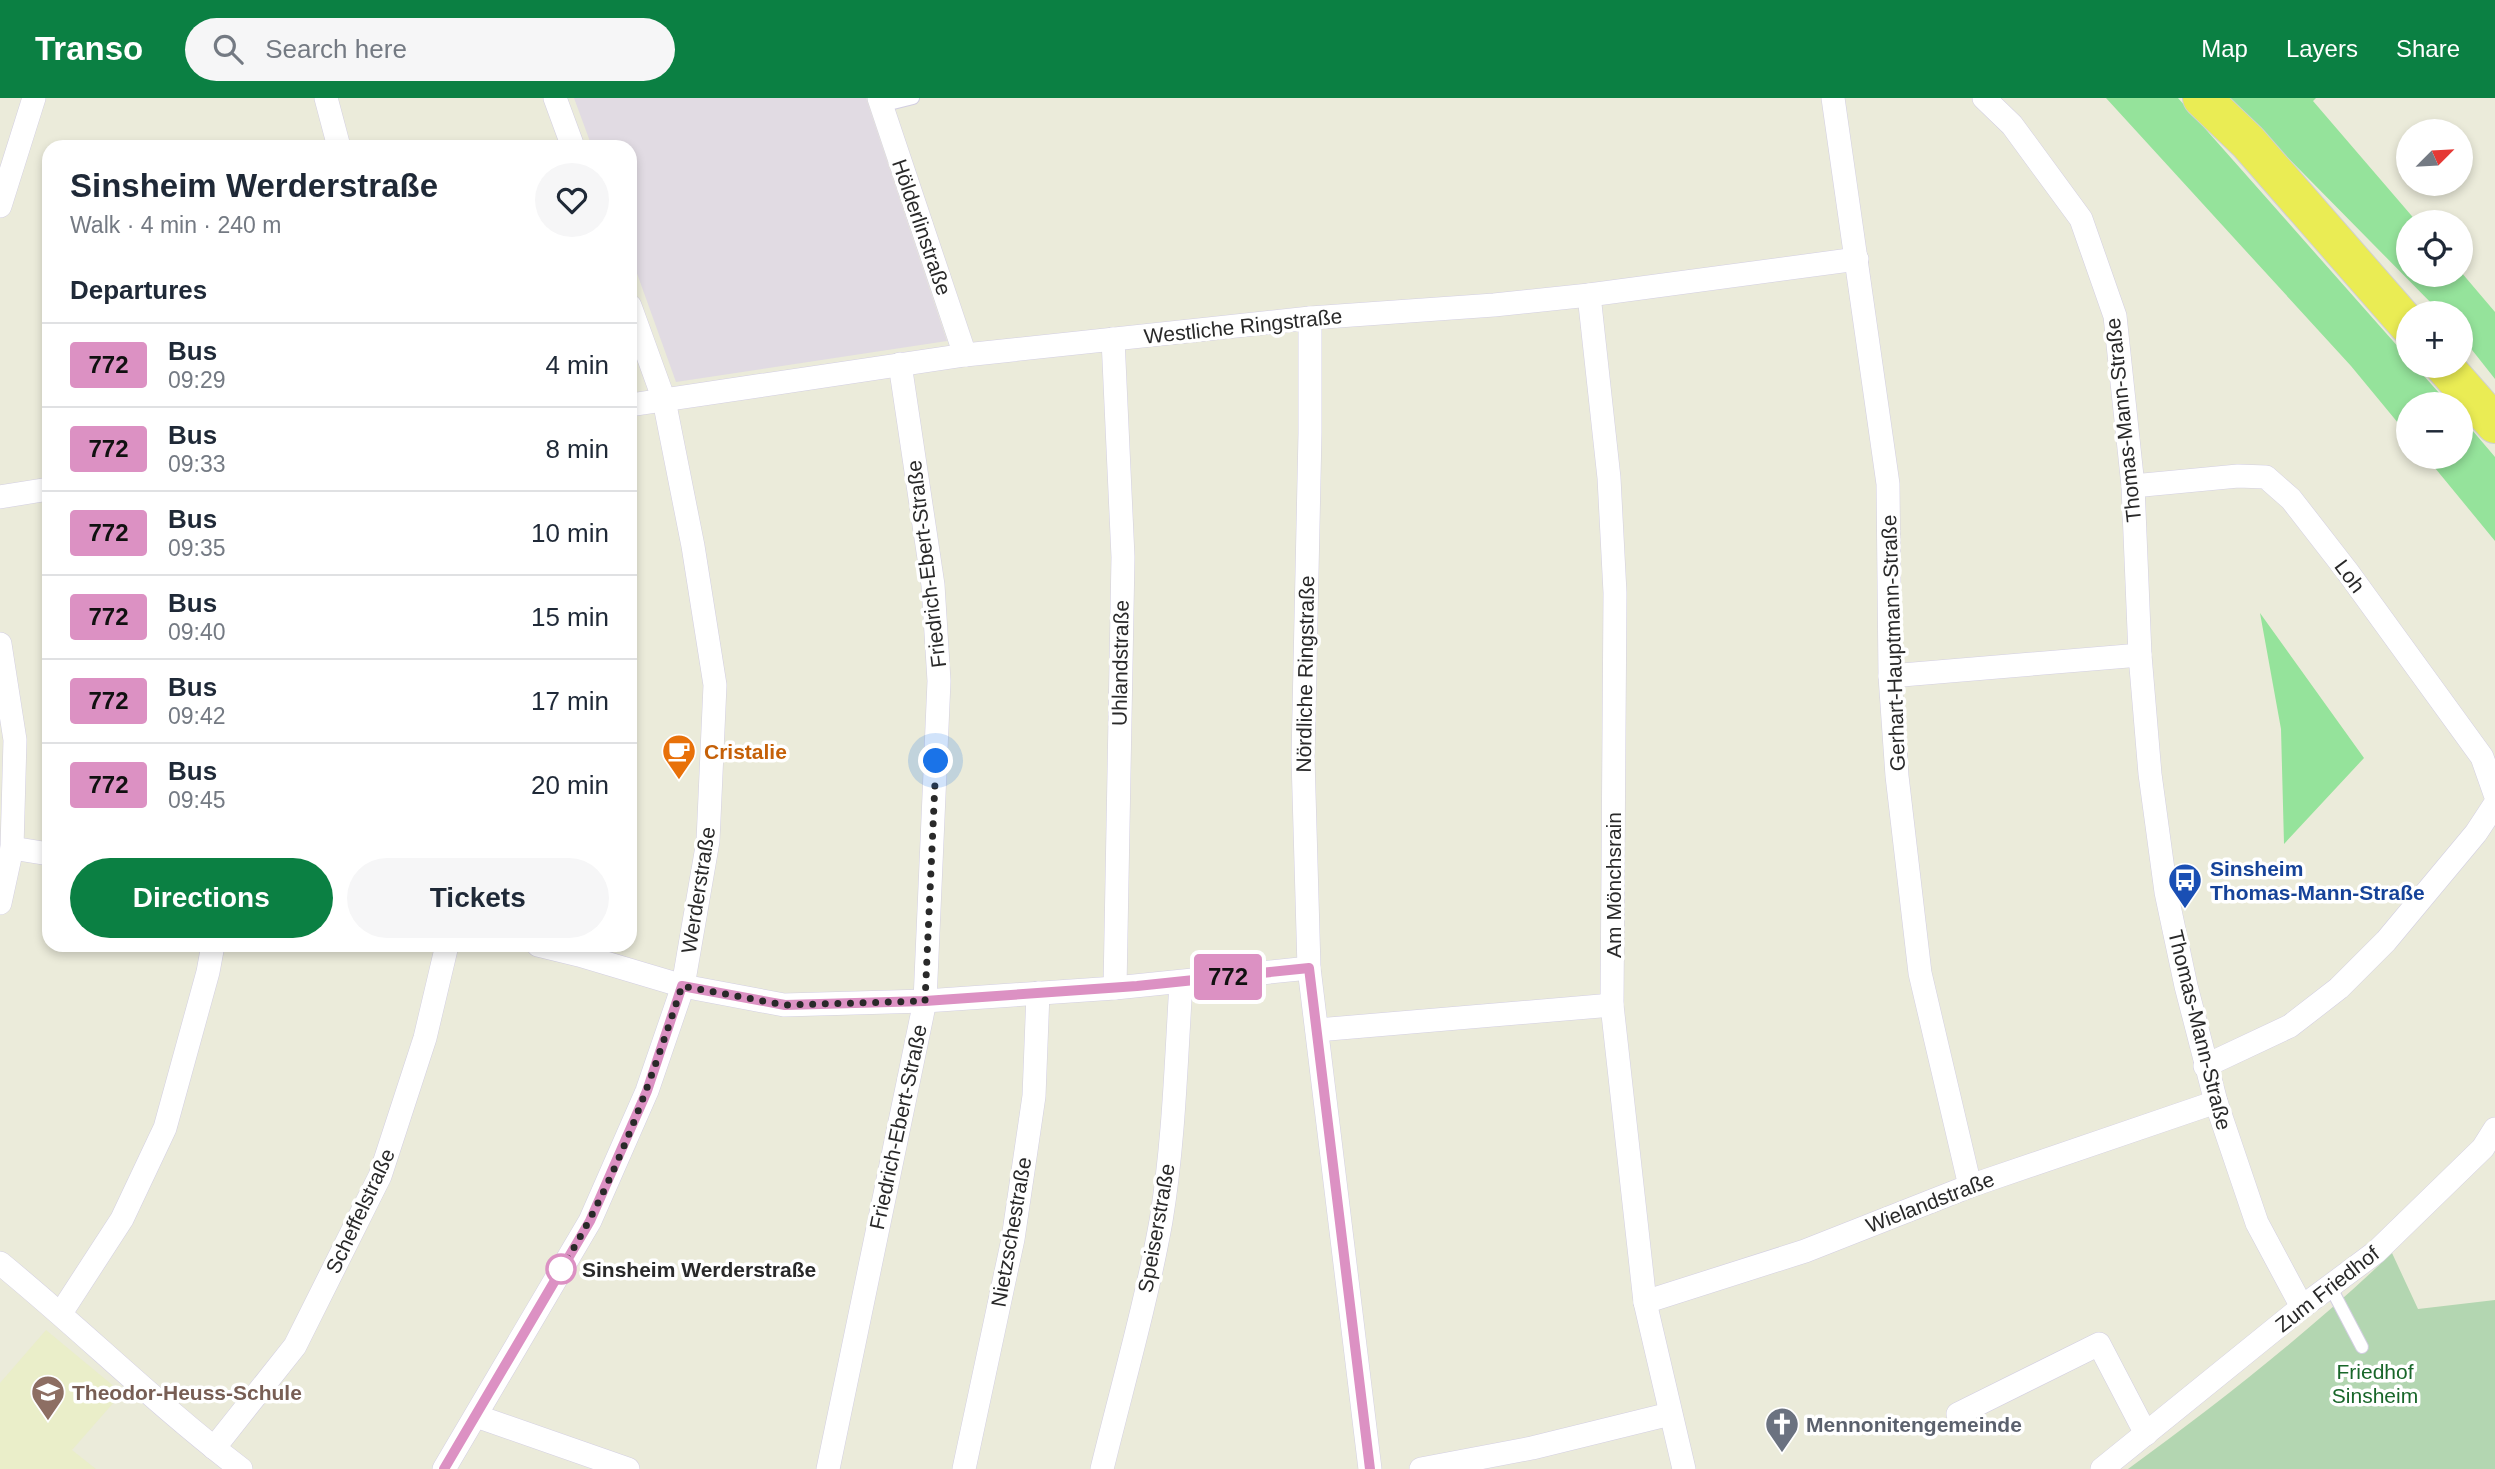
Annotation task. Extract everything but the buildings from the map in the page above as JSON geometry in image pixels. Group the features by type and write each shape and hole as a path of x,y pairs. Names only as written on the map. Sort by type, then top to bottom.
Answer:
{"highway":[{"path":"2202,98 2248,142 2396,311"},
{"path":"2455,378 2495,424"}],"street":[{"path":"0,206 34,98"},
{"path":"326,98 337,140"},
{"path":"555,98 570,140"},
{"name":"Thomas-Mann-Straße","path":"1984,98 2012,125 2081,219 2115,316 2133,486 2140,655 2160,857 2186,986 2216,1102 2257,1223 2302,1307"},
{"name":"Gerhart-Hauptmann-Straße","path":"1836,99 1888,484 1890,676 1897,776 1920,973 1970,1186"},
{"name":"Hölderlinstraße","path":"880,102 965,355"},
{"name":"Westliche Ringstraße","path":"637,404 965,355 1310,318 1494,305 1589,295 1857,259"},
{"name":"Am Mönchsrain","path":"1589,295 1609,478 1615,593 1612,1005 1645,1302 1684,1469"},
{"name":"Nördliche Ringstraße","path":"1310,318 1303,758 1309,968 1370,1469"},
{"name":"Werderstraße","path":"444,1469 590,1221 647,1091 682,986 708,841 715,685 694,546 664,400 637,325"},
{"name":"Uhlandstraße","path":"1113,339 1123,557 1115,988"},
{"name":"Friedrich-Ebert-Straße","path":"828,1469 925,1001 939,681 933,585 900,364"},
{"name":"Loh","path":"2133,486 2238,476 2266,477 2291,499 2347,571 2482,757 2495,794"},
{"path":"0,497 42,490"},
{"path":"0,644 16,740 0,903"},
{"path":"1890,676 2140,655"},
{"path":"2205,1066 2290,1026 2339,988 2386,941 2476,833 2495,804"},
{"path":"8,838 42,852"},
{"path":"61,1313 122,1219 165,1128 212,952"},
{"name":"Scheffelstraße","path":"214,1448 295,1346 380,1176 425,1038 445,952"},
{"path":"563,952 682,986 785,1005 925,1001 1115,988 1309,968"},
{"name":"Speiserstraße","path":"1102,1469 1148,1284 1161,1220 1169,1165 1181,982"},
{"name":"Nietzschestraße","path":"964,1469 1013,1239 1034,1096 1038,993"},
{"path":"1317,1030 1612,1005"},
{"name":"Wielandstraße","path":"1645,1302 1804,1251 1970,1186 2216,1102"},
{"name":"Zum Friedhof","path":"2102,1469 2302,1307 2376,1252 2483,1148 2495,1129"},
{"path":"0,1263 241,1469"},
{"path":"1958,1414 2099,1344 2146,1434"},
{"path":"1421,1469 1532,1448 1670,1414"},
{"path":"475,1416 628,1469"}],"lane":[{"path":"880,102 913,98"},
{"path":"2330,1286 2362,1347"}],"shaded area":[{"path":"574,98 866,98 947,341 676,382 637,273 637,140 589,140"},
{"name":"Theodor-Heuss-Schule","path":"46,1330 122,1393 72,1450 96,1469 0,1469 0,1383"}],"green space":[{"path":"2106,98 2178,98 2396,344 2396,378 2426,378 2438,392 2396,392 2396,420 2351,366"},
{"path":"2229,98 2316,98 2313,101 2407,210 2396,210 2396,267"},
{"path":"2473,286 2495,312 2495,379 2473,351 2473,301 2429,301 2415,287"},
{"path":"2473,431 2495,457 2495,541 2436,469 2473,469"},
{"path":"2260,613 2364,758 2284,844 2281,729"},
{"name":"Friedhof Sinsheim","path":"2392,1253 2418,1309 2495,1300 2495,1469 2128,1469 2264,1365"}],"bus line":[{"name":"772","path":"444,1469 590,1221 647,1091 682,986 785,1005 925,1001 1137,986 1309,968 1370,1469"}],"place":[{"name":"Cristalie","path":"679,781"},
{"name":"Sinsheim Thomas-Mann-Straße","path":"2185,910"},
{"name":"Sinsheim Werderstraße","path":"561,1269"},
{"name":"Theodor-Heuss-Schule","path":"48,1422"},
{"name":"Mennonitengemeinde","path":"1782,1454"}],"route":[{"path":"561,1269 590,1221 647,1091 682,986 785,1005 925,1001 936,761"}]}
